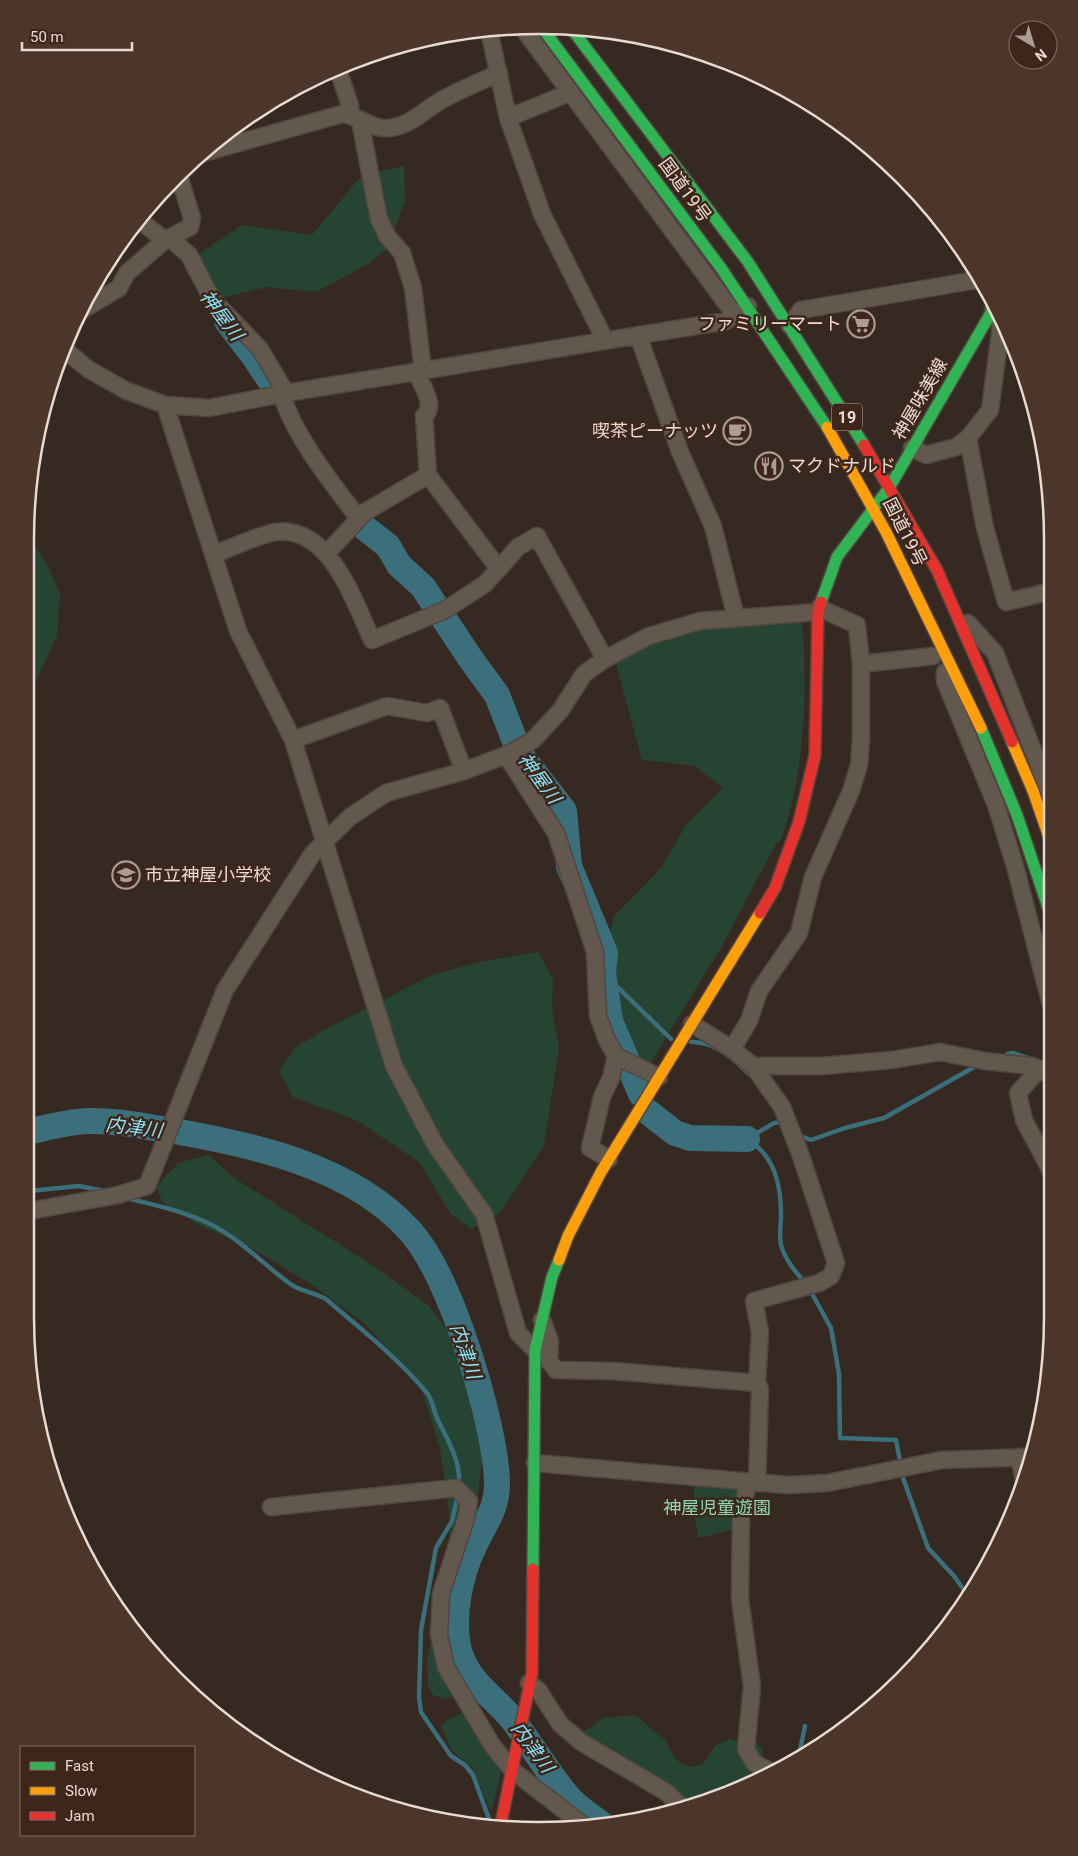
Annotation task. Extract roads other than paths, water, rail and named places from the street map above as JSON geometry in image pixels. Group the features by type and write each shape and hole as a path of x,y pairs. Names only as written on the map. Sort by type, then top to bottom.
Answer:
{"main road":[{"name":"国道19号","path":"547,34 823,421 874,509 924,607"},
{"name":"国道19号","path":"577,35 748,262 790,326 889,488 937,570 1033,791 1044,823"},
{"name":"神屋味美線","path":"501,1821 532,1673 535,1350 552,1277 568,1236 609,1159 775,888 799,822 815,755 819,610 837,557 889,488 991,314"},
{"path":"939,653 1003,778 1044,895"},
{"path":"1016,866 1026,842"}],"street":[{"path":"69,353 88,369 125,390 165,404 209,408 284,393 726,321 742,310 528,34"},
{"path":"490,36 508,118 542,214 605,340"},
{"path":"218,149 342,114 377,128 390,128 412,121 440,101 499,73"},
{"path":"340,75 355,118 379,219 387,236 402,253 413,288 419,371 430,404 427,414 424,416 428,475 499,569"},
{"path":"508,118 571,92"},
{"path":"92,304 119,288 127,273 167,239 186,231 191,223 187,197 182,182"},
{"path":"144,224 189,254 212,299 260,349 284,393 291,421 309,452 359,519"},
{"path":"790,326 801,310 973,280"},
{"path":"912,448 926,455 956,447 968,438 990,410 1000,333"},
{"path":"638,335 680,452 713,526 736,618"},
{"path":"165,404 238,631 293,740 394,1066 436,1146 484,1214 518,1333 535,1350"},
{"path":"968,438 985,528 1006,602 1044,593"},
{"path":"327,553 365,512 428,475"},
{"path":"214,554 273,532 289,531 327,553 341,574 372,640 445,610 485,584 518,547 537,536 605,659"},
{"path":"924,607 918,625 939,653 944,680 993,796 1016,866 1044,977"},
{"path":"954,608 994,653 1044,778"},
{"path":"34,1210 118,1195 147,1186 225,990 313,853 350,817 386,793 464,771 506,755 533,740 560,711 584,674 605,659 658,634 700,621 819,610 857,625 861,664 862,739 859,765 851,790 813,877 798,933 759,991 749,1021 732,1049"},
{"path":"861,664 939,653"},
{"path":"293,740 387,706 427,713 440,708 464,771"},
{"path":"506,755 556,833 594,952 598,1016 607,1040 623,1059 659,1077"},
{"path":"692,1024 732,1049 753,1066 782,1107 801,1156 836,1263 831,1276 819,1283 754,1301 760,1332 757,1383 760,1389 752,1482 741,1515 740,1599 752,1686 746,1750 754,1764 765,1769"},
{"path":"753,1066 822,1066 892,1060 940,1052 985,1061 1032,1066 1044,1071"},
{"path":"609,1159 590,1148 602,1097 623,1059"},
{"path":"1032,1066 1034,1075 1018,1093 1024,1120 1044,1158"},
{"path":"542,1320 550,1340 549,1361 556,1370"},
{"path":"533,1409 549,1377 556,1370 613,1371 757,1383"},
{"path":"535,1463 786,1485 827,1483 942,1460 1024,1457"},
{"path":"272,1507 456,1488 469,1501 466,1519 442,1594 439,1636 446,1667 492,1745 512,1768 578,1820"},
{"path":"529,1688 539,1690 560,1724 581,1742 666,1792 677,1803"}],"waterway":[{"name":"神屋川","path":"227,321 276,389"},
{"name":"神屋川","path":"365,528 388,546 399,565 423,587 497,695 520,754 564,811 569,866 605,953 603,973 610,1021 641,1094"},
{"path":"603,973 671,1039"},
{"path":"691,1042 716,1048 731,1058 751,1076"},
{"path":"1007,1054 1013,1053 1028,1058"},
{"path":"803,1137 811,1140 845,1128 884,1118 976,1066"},
{"name":"神屋川","path":"648,1112 675,1133 690,1138 747,1139"},
{"name":"内津川","path":"34,1131 72,1122 108,1121 200,1136 266,1151 330,1174 359,1190 386,1209 410,1231 425,1252 455,1313 479,1386 494,1454 497,1490 490,1515 474,1546 461,1582 456,1621 458,1646 467,1669 473,1678 512,1719 565,1793 595,1819"},
{"path":"782,1122 774,1123 747,1139 764,1153 774,1171 781,1203 781,1245 788,1261 806,1284"},
{"path":"34,1190 79,1186 105,1191"},
{"path":"127,1198 189,1215 221,1230 293,1286 327,1300 366,1333 392,1356 429,1396 456,1459 459,1485"},
{"path":"810,1290 831,1328 839,1374 840,1438 896,1440 900,1461"},
{"path":"902,1475 928,1548 954,1576 964,1590"},
{"path":"458,1495 452,1521 436,1548 421,1630 419,1697 421,1712 451,1756 465,1765 473,1775 489,1819"},
{"path":"800,1750 805,1726"}],"place":[{"name":"ファミリーマート","path":"861,324"},
{"name":"喫茶ピーナッツ","path":"737,431"},
{"name":"マクドナルド","path":"769,466"},
{"name":"市立神屋小学校","path":"126,875"}],"park label":[{"name":"神屋児童遊園","path":"717,1508"}]}
